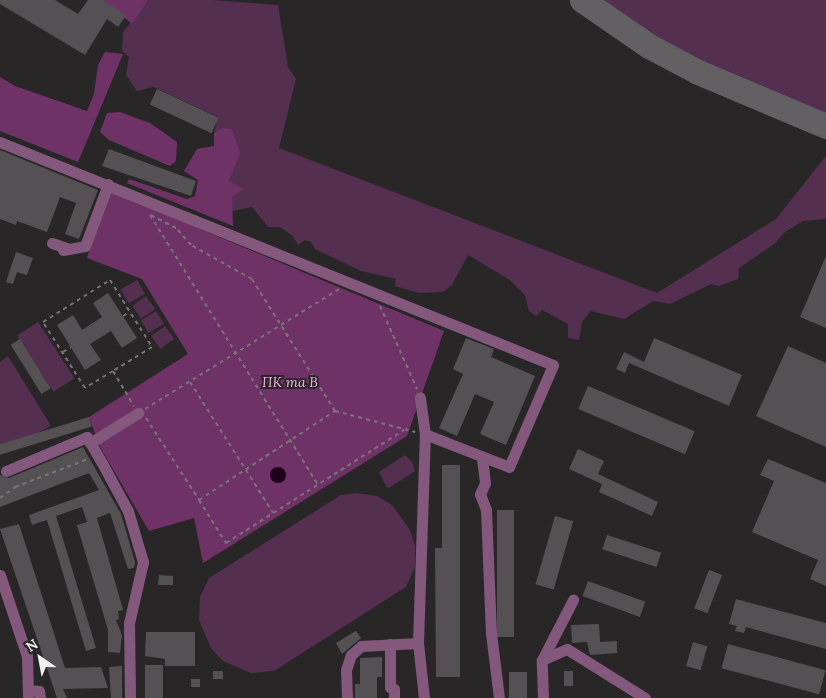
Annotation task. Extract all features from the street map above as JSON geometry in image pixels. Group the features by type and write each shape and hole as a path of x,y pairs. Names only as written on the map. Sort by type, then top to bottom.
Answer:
{"street":[{"path":"0,142 553,365 509,467 425,434"},
{"path":"52,243 66,249 84,246 108,184"},
{"path":"420,397 425,434 418,643 424,698"},
{"path":"90,443 138,413"},
{"path":"6,471 87,437 128,511 143,562 129,622 130,698"},
{"path":"482,458 485,483 480,494 486,510 491,632 499,698"},
{"path":"0,575 27,656 28,694 39,691 40,698"},
{"path":"542,698 542,660 573,600"},
{"path":"347,698 346,670 351,655 361,646 418,643"},
{"path":"390,644 390,687 394,689 394,698"},
{"path":"542,660 567,649 645,698"}],"path":[{"path":"139,198 318,485"},
{"path":"149,214 176,228 192,246 245,272 335,411 425,434"},
{"path":"110,280 130,312 152,347 85,388 43,322 110,280"},
{"path":"350,282 142,411 226,543 404,430"},
{"path":"374,293 420,397"},
{"path":"123,316 130,312"},
{"path":"63,352 71,347"},
{"path":"113,371 138,413"},
{"path":"190,382 273,513"},
{"path":"199,500 335,411"},
{"path":"0,498 15,487 97,455"}],"shaded area":[{"path":"148,0 213,0 278,5 288,67 296,79 279,148 657,293 776,219 826,156 826,219 803,221 785,232 774,244 739,268 738,279 719,286 711,284 670,304 653,301 624,319 591,311 582,322 579,340 568,338 568,324 542,310 536,316 529,311 525,295 510,280 468,255 452,285 443,292 419,293 395,286 396,279 361,271 315,249 311,242 305,240 298,245 293,236 280,227 268,227 252,207 232,211 229,181 233,169 222,128 214,133 218,117 153,87 137,91 126,75 129,57 122,51 123,32"},
{"path":"598,0 826,0 826,115 703,63 654,38"},
{"path":"137,280 145,294 129,303 121,290"},
{"path":"146,296 155,309 141,319 132,306"},
{"path":"156,311 164,324 149,333 141,321"},
{"path":"38,322 74,378 54,392 17,336"},
{"path":"165,326 174,339 160,349 151,336"},
{"path":"8,356 51,426 0,452 0,362"},
{"path":"405,455 412,462 415,471 389,488 379,472"},
{"path":"278,467 286,475 278,483 270,475"},
{"path":"356,493 377,496 392,505 410,530 415,546 415,567 406,587 274,671 251,673 223,661 211,648 199,620 200,597 209,578 341,495"}],"green space":[{"path":"104,0 148,0 132,24"},
{"path":"105,52 123,54 78,162 0,131 0,77 15,86 87,111 94,94 98,65"},
{"path":"120,112 150,123 177,142 176,161 170,166 109,140 100,132 107,113"},
{"path":"222,128 232,129 240,153 229,181 243,189 232,197 233,226 127,183 129,179 187,199 195,196 198,180 184,171 197,149 214,146 214,133"},
{"name":"ПК та В","path":"108,187 207,232 444,331 407,436 203,563 194,518 149,531 100,447 89,417 188,354 142,279 87,258"}],"building":[{"path":"0,0 55,0 78,14 88,0 104,0 126,16 118,27 107,19 85,55 0,4"},
{"path":"157,89 219,118 211,133 150,104"},
{"path":"109,149 196,181 191,196 102,166"},
{"path":"0,150 98,190 79,239 65,234 76,203 60,197 47,232 17,221 16,225 0,219"},
{"path":"16,252 33,258 27,275 17,272 13,284 6,282"},
{"path":"826,256 826,328 800,317"},
{"path":"108,293 137,338 122,348 111,331 90,344 101,360 85,370 57,325 73,315 82,330 102,317 93,303"},
{"path":"466,338 494,349 491,357 535,376 506,445 480,434 494,402 475,394 457,436 439,428 463,374 453,369"},
{"path":"654,338 742,375 729,406 629,363 625,373 616,369 624,352 644,362"},
{"path":"20,339 51,388 41,394 11,345"},
{"path":"788,346 826,363 826,447 756,416"},
{"path":"588,386 695,431 685,454 578,409"},
{"path":"89,417 92,427 0,455 0,444"},
{"path":"83,447 121,514 135,562 134,568 128,569 110,513 97,518 123,610 118,611 119,619 116,620 122,635 120,653 108,652 108,630 77,525 87,522 82,507 56,516 96,648 86,651 47,520 32,525 29,515 99,490 89,473 0,507 0,475 9,478"},
{"path":"578,449 604,461 598,474 658,502 652,516 599,492 602,484 569,469"},
{"path":"768,459 826,483 826,586 810,579 818,560 752,532 774,481 760,475"},
{"path":"442,465 460,465 460,677 436,677 435,548 442,548"},
{"path":"497,510 514,510 514,637 497,637"},
{"path":"555,516 573,521 554,589 535,584"},
{"path":"19,524 65,668 101,667 108,688 63,689 67,698 57,698 0,529"},
{"path":"607,535 661,553 657,567 602,549"},
{"path":"709,570 722,575 707,613 694,608"},
{"path":"159,575 173,576 173,585 158,585"},
{"path":"588,581 645,602 640,617 583,596"},
{"path":"736,599 826,623 826,649 746,627 744,633 735,631 737,626 729,624"},
{"path":"599,624 600,642 617,641 617,653 590,655 587,642 572,643 571,625"},
{"path":"356,631 361,638 342,654 336,643"},
{"path":"146,632 195,632 195,666 165,666 165,659 145,656"},
{"path":"693,642 707,646 701,670 686,666"},
{"path":"728,644 826,670 819,694 722,668"},
{"path":"382,657 382,677 377,677 377,698 355,698 355,684 360,684 360,658"},
{"path":"145,665 163,665 163,698 145,698"},
{"path":"122,666 122,698 111,698 109,667"},
{"path":"213,671 223,671 223,679 213,679"},
{"path":"564,671 573,671 573,686 564,686"},
{"path":"509,672 527,672 527,698 509,698"},
{"path":"191,679 200,679 200,687 191,687"}],"taxiway":[{"path":"582,0 649,46 698,72 826,126"}]}
